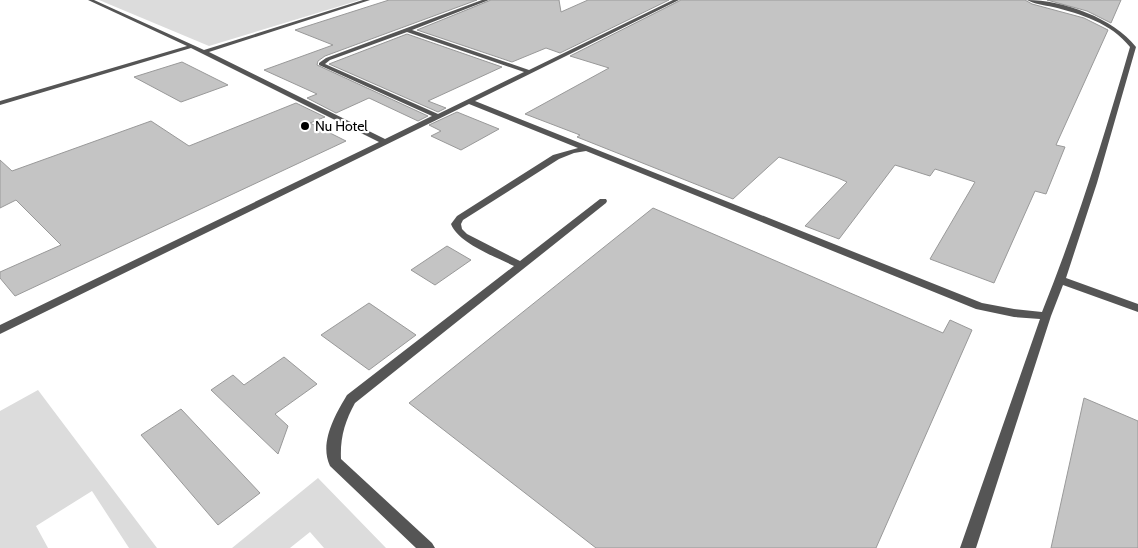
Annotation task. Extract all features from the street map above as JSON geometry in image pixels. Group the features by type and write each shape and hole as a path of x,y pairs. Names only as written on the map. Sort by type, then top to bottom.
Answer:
{"lane":[{"path":"90,0 192,46 384,142"},
{"path":"203,52 368,0"},
{"path":"437,116 321,64 328,59 487,0"},
{"path":"0,330 677,0"},
{"path":"968,548 1090,192 1133,47 1128,39 1095,19 1064,8 1029,0"},
{"path":"408,30 530,72"},
{"path":"0,102 192,46"},
{"path":"468,101 980,306 1014,313 1046,316"},
{"path":"520,265 464,236 458,230 456,224 460,218 556,157 573,151 587,149"},
{"path":"426,548 335,462 333,443 338,421 351,399 603,201"},
{"path":"1060,280 1138,308"}],"shaded area":[{"path":"99,0 360,0 209,46"},
{"path":"38,390 157,548 129,548 92,491 36,526 48,548 0,548 0,411"},
{"path":"318,478 386,548 324,548 310,532 290,548 232,548"}],"building":[{"path":"389,0 477,0 325,56 318,61 317,65 428,116 418,121 369,98 336,113 307,98 317,94 264,70 333,45 295,30"},
{"path":"491,0 559,0 561,12 588,0 669,0 560,53 546,48 512,62 417,30"},
{"path":"681,0 1025,0 1032,4 1084,18 1108,30 1056,145 1065,147 1046,194 1035,191 994,283 930,259 975,182 935,169 930,176 895,165 839,239 805,226 847,182 838,178 779,157 733,199 577,137 580,135 525,114 609,68 570,56"},
{"path":"1047,0 1121,0 1111,23 1087,11"},
{"path":"407,34 502,67 428,101 446,108 438,112 329,64"},
{"path":"182,62 228,85 181,102 134,77"},
{"path":"296,103 325,117 310,123 346,141 15,296 0,278 0,272 61,245 16,200 0,208 0,160 12,171 151,121 189,146"},
{"path":"457,112 499,129 461,150 431,136 441,131 429,125"},
{"path":"653,208 943,333 950,320 972,330 876,548 596,548 409,403"},
{"path":"447,246 471,260 435,285 411,270"},
{"path":"369,303 416,335 369,370 321,335"},
{"path":"284,357 317,384 275,414 288,426 278,454 211,390 233,375 244,385"},
{"path":"1084,398 1138,421 1138,548 1051,548"},
{"path":"181,409 260,493 218,525 141,435"}],"place":[{"name":"Nu Hotel","path":"305,126"}]}
